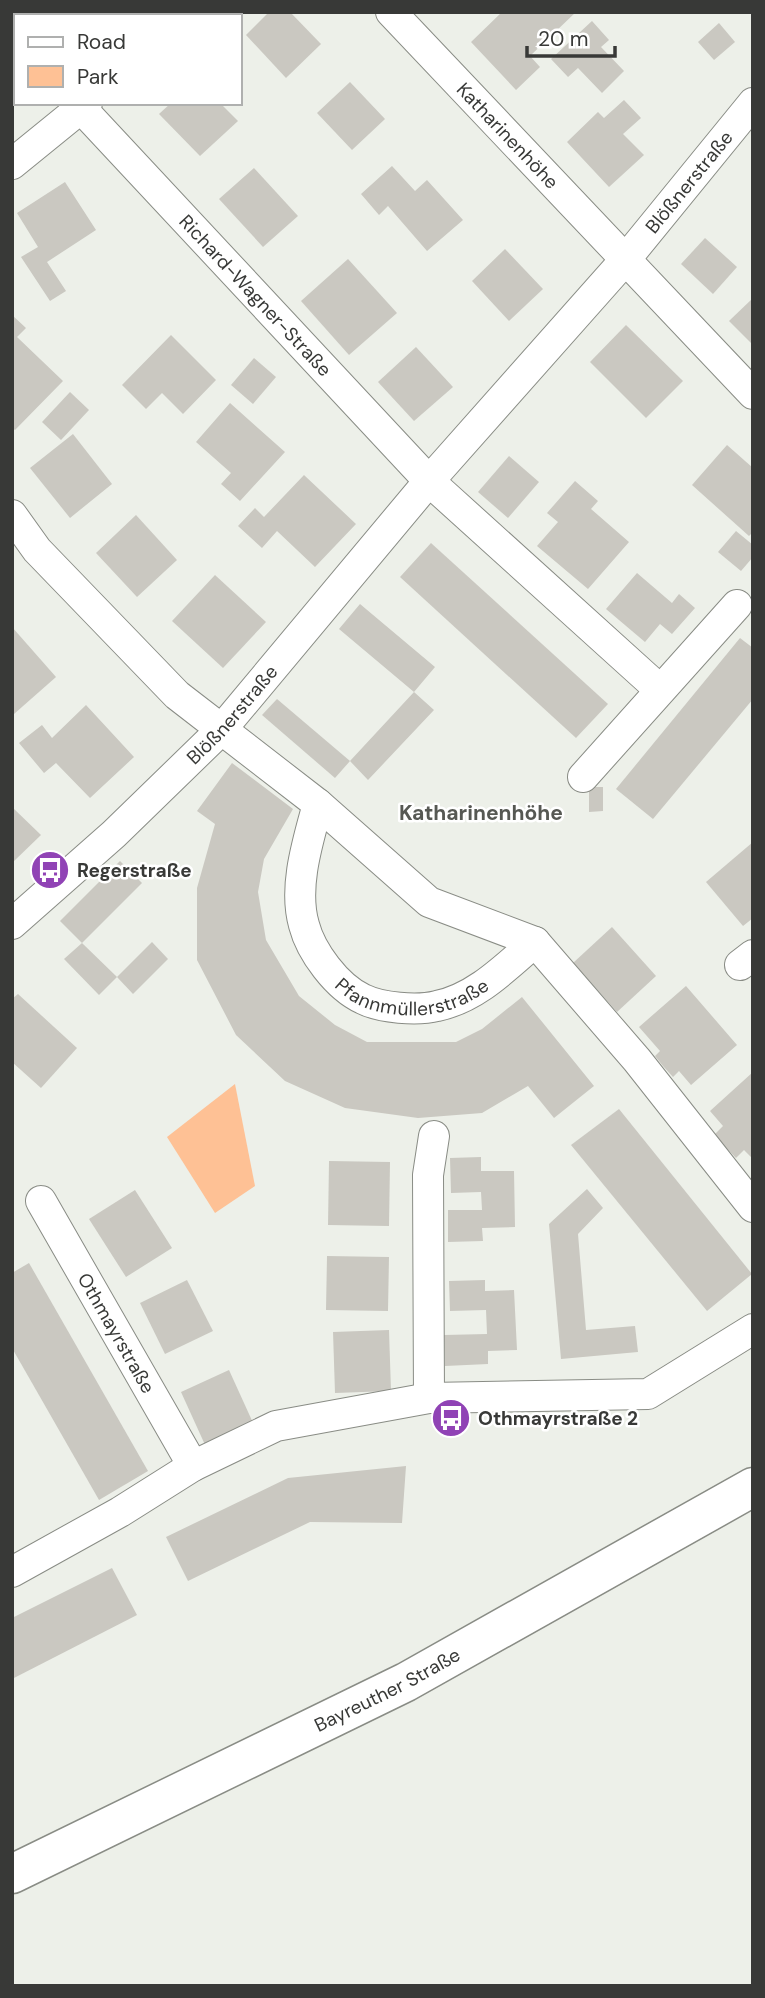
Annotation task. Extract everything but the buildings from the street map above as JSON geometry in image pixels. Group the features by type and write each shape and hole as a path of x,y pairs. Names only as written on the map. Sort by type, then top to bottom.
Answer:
{"main road":[{"name":"Bayreuther Straße","path":"12,1874 406,1682 753,1487"}],"street":[{"name":"Katharinenhöhe","path":"391,12 625,260"},
{"name":"Blößnerstraße","path":"12,924 114,834 220,730 429,481 625,260 753,103"},
{"path":"12,164 84,106"},
{"name":"Richard-Wagner-Straße","path":"84,106 429,481"},
{"path":"625,260 753,394"},
{"path":"429,481 659,689"},
{"path":"12,515 37,550 158,675 220,730 318,804 429,902 535,942 559,966 637,1060 753,1207"},
{"path":"583,777 737,605"},
{"name":"Pfannmüllerstraße","path":"318,804 301,863 304,925 323,966 362,999 400,1007 437,1006 485,985 535,942"},
{"path":"429,1398 428,1175 434,1136"},
{"name":"Othmayrstraße","path":"41,1201 193,1466"},
{"path":"12,1572 120,1512 193,1466 275,1426 429,1398 648,1394 753,1329"}],"green space":[{"path":"235,1084 255,1186 215,1213 167,1137"}],"place":[{"name":"Regerstraße","path":"50,870"},
{"name":"Othmayrstraße 2","path":"451,1418"}],"district":[{"name":"Katharinenhöhe","path":"481,813"}]}
